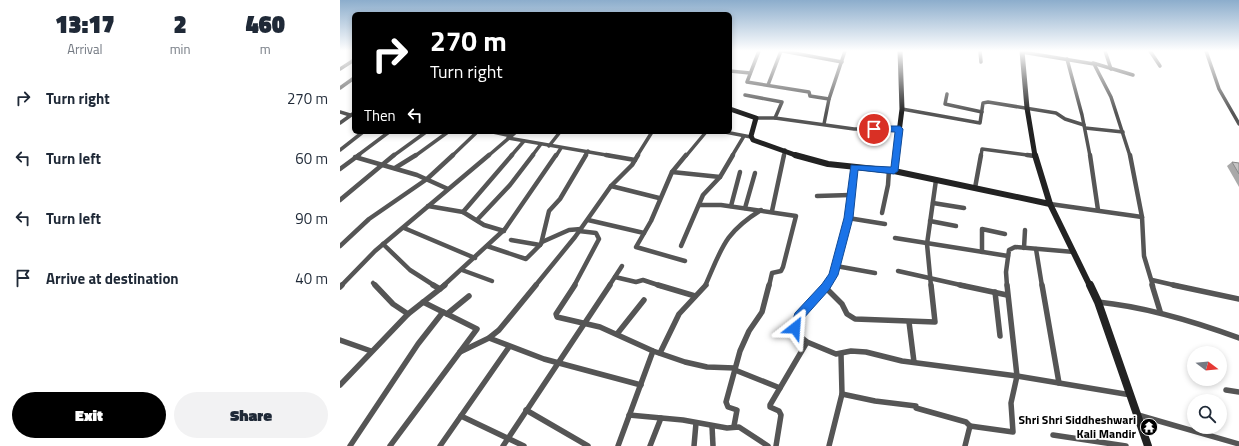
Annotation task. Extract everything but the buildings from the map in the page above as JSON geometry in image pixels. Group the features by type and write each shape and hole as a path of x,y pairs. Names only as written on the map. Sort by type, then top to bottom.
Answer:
{"street":[{"path":"738,72 750,73 747,82 809,92 810,96 829,98"},
{"path":"768,85 773,72"},
{"path":"824,124 829,98 838,72"},
{"path":"882,212 900,129 902,109 901,72"},
{"path":"1024,72 1027,108 1035,156 1050,204 1075,252 1098,302 1148,446"},
{"path":"1070,72 1085,127 1094,172 1098,210"},
{"path":"1098,72 1111,97 1131,158 1142,217 1144,256 1160,311"},
{"path":"1120,72 1133,76"},
{"path":"1211,72 1221,96 1239,124"},
{"path":"340,88 352,79"},
{"path":"947,94 945,104 982,112"},
{"path":"745,95 782,102 775,118"},
{"path":"902,109 980,123 983,103 986,102 1056,114 1085,127 1123,132"},
{"path":"732,109 756,118 775,118 854,129 900,129"},
{"path":"340,112 352,114"},
{"path":"340,123 352,114"},
{"path":"751,137 756,118"},
{"path":"732,133 751,137 755,140 810,160 854,167 891,170 1050,204 1142,217"},
{"path":"340,150 360,134"},
{"path":"341,168 386,134"},
{"path":"340,200 382,164 423,134"},
{"path":"395,168 426,149 445,134"},
{"path":"340,246 369,219 427,179 473,134"},
{"path":"500,134 548,146 588,151 635,160"},
{"path":"340,287 383,244 404,228 514,134"},
{"path":"548,146 558,134"},
{"path":"460,352 489,338 499,330 588,220 611,186 628,170 650,134"},
{"path":"685,261 636,247 672,172 704,134"},
{"path":"680,246 705,192 720,177 744,136"},
{"path":"463,212 524,141"},
{"path":"477,220 510,185 540,144"},
{"path":"340,385 408,314 462,270 504,231 561,148"},
{"path":"975,188 982,149 1035,156"},
{"path":"772,211 785,150"},
{"path":"541,244 549,211 560,199 588,151"},
{"path":"355,157 427,179 448,189"},
{"path":"854,167 848,218 836,266 833,275 825,287 796,322 798,335 807,342 830,353 841,354 851,351 859,351 914,362 1017,376 1131,395"},
{"path":"672,172 720,177"},
{"path":"731,206 740,172"},
{"path":"745,208 755,173"},
{"path":"825,287 842,304 847,314 855,319 935,322 932,279 927,244 936,180"},
{"path":"611,186 659,198"},
{"path":"818,196 850,195"},
{"path":"933,203 964,208"},
{"path":"699,205 731,206 772,211 796,216 784,267 781,271 774,272 771,276 765,306 744,341 735,369 726,402 728,407 737,410 738,412 734,426"},
{"path":"428,206 463,212 484,225 504,231"},
{"path":"660,353 679,314 707,284 726,239 742,222 761,210"},
{"path":"848,218 885,224"},
{"path":"588,220 644,233"},
{"path":"930,221 956,226"},
{"path":"404,228 475,258"},
{"path":"487,246 526,259 541,244 569,230 580,230 596,233 599,239 578,280 556,316 617,334 653,351 685,362 707,367 735,369 780,388"},
{"path":"982,252 982,230 1005,234"},
{"path":"1024,230 1024,248"},
{"path":"895,238 1008,256"},
{"path":"511,240 541,244"},
{"path":"383,244 410,270 440,289"},
{"path":"842,394 875,401 916,406 916,408 966,422 970,426 1013,432 1011,403 1017,376 1007,295 1006,272 1009,250 1012,247 1075,252"},
{"path":"1036,249 1059,383"},
{"path":"503,446 622,266"},
{"path":"836,266 875,273"},
{"path":"462,270 492,281"},
{"path":"898,271 1007,295"},
{"path":"615,277 636,282 643,280 695,296"},
{"path":"1152,280 1239,299"},
{"path":"373,283 393,304 408,314"},
{"path":"995,292 1000,336"},
{"path":"350,446 375,412 421,339 445,313 469,296"},
{"path":"617,334 644,300"},
{"path":"390,446 476,329 423,302"},
{"path":"1098,302 1127,304 1160,311 1239,338"},
{"path":"909,322 914,362"},
{"path":"489,338 556,364 641,385"},
{"path":"340,340 371,351"},
{"path":"776,446 781,415 779,411 769,406 807,342"},
{"path":"440,446 509,347"},
{"path":"618,446 653,351"},
{"path":"829,446 837,409 842,394 841,354"},
{"path":"1226,390 1239,392"},
{"path":"526,410 588,446"},
{"path":"629,415 661,418 727,428 734,426 743,429 768,446"},
{"path":"461,416 524,446"},
{"path":"1138,416 1239,444"},
{"path":"650,446 661,418"},
{"path":"694,446 696,423"},
{"path":"712,426 713,446"},
{"path":"965,446 970,426"},
{"path":"1053,435 1126,446"}],"place":[{"name":"Shri Shri Siddheshwari Kali Mandir","path":"1149,427"}],"route":[{"path":"795,328 799,317 829,283 833,275 848,218 854,167 894,171 900,129 874,129"}]}
